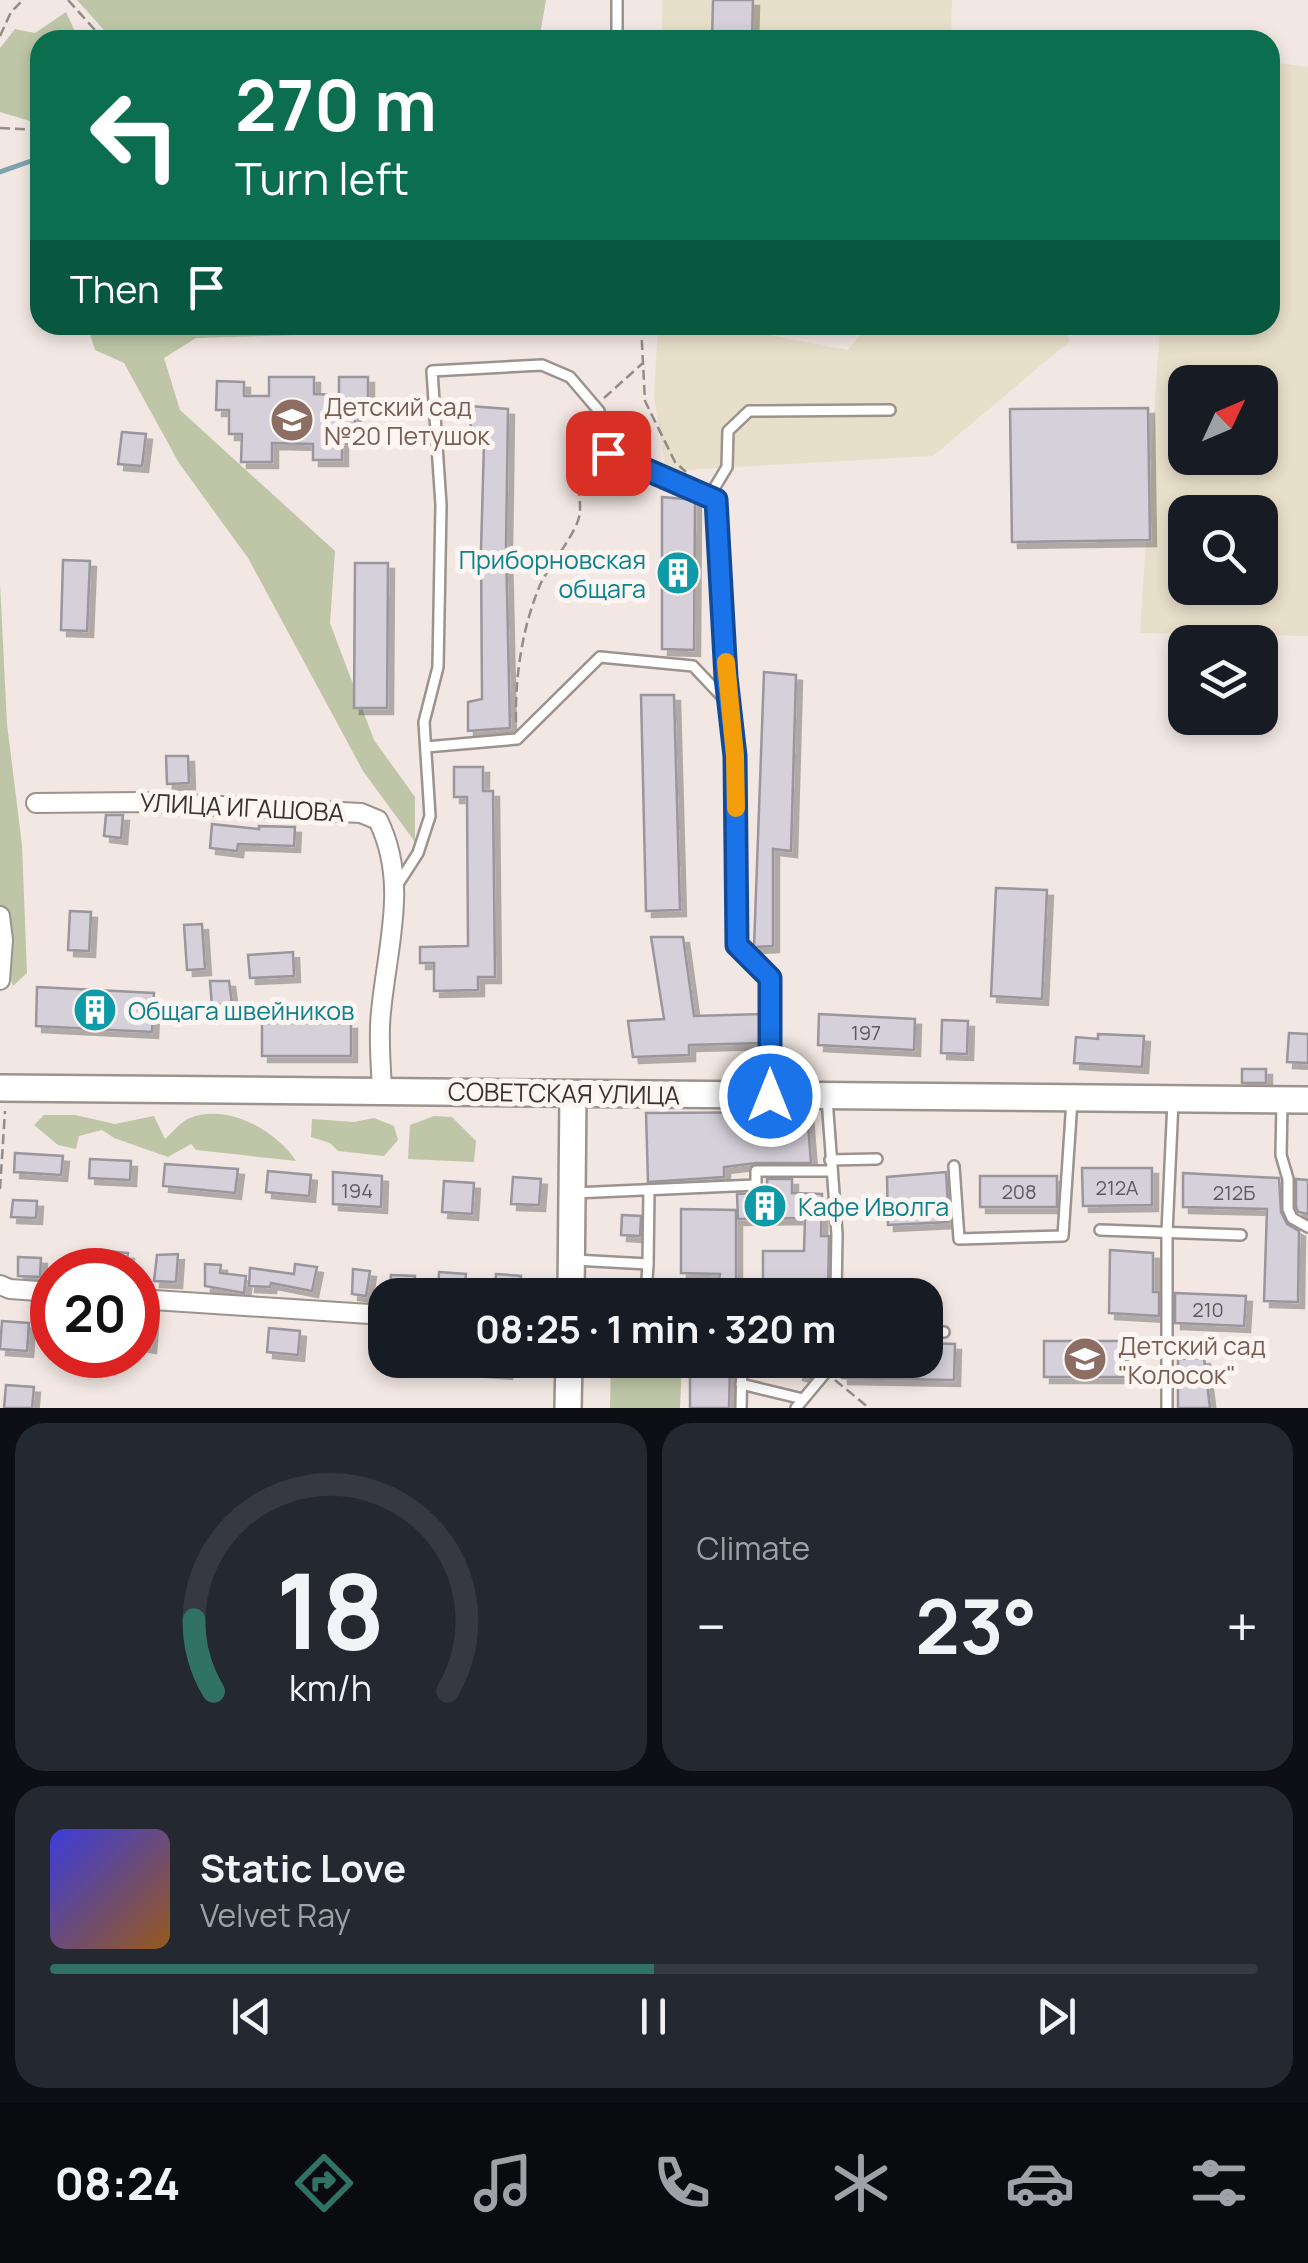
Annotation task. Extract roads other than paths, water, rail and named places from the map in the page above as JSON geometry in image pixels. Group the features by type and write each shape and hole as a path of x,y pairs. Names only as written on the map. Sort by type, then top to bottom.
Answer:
{"main road":[{"name":"СОВЕТСКАЯ УЛИЦА","path":"0,1088 827,1096 947,1103 1072,1098 1295,1100"},
{"path":"571,1278 572,1094"},
{"path":"568,1408 569,1378"}],"street":[{"name":"УЛИЦА ИГАШОВА","path":"36,803 140,802 361,813 378,820 387,838 396,886 380,1015 382,1090"},
{"path":"0,916 0,980"},
{"path":"0,1285 30,1290"},
{"path":"160,1301 368,1315"}],"lane":[{"path":"617,0 617,30"},
{"path":"396,886 418,853 430,816 424,722 438,667 442,504 432,371 542,366 570,377 598,411 608,453 716,500"},
{"path":"770,1096 770,978 737,945 735,756 715,487 727,467 728,431 750,410 890,410"},
{"path":"426,747 517,739 600,657 693,666 730,705"},
{"path":"827,1096 835,1278"},
{"path":"954,1166 959,1240 1063,1236 1072,1098"},
{"path":"1167,1408 1167,1232 1173,1098"},
{"path":"1295,1100 1280,1155 1288,1179 1288,1209 1292,1218 1308,1227"},
{"path":"572,1194 756,1185 756,1171 877,1159"},
{"path":"647,1278 649,1190"},
{"path":"1100,1230 1241,1234"},
{"path":"571,1260 648,1264"},
{"path":"741,1378 741,1408"},
{"path":"741,1384 800,1403 821,1378"}],"waterway":[{"path":"0,172 30,161"}],"place":[{"name":"Детский сад №20 Петушок","path":"292,420"},
{"name":"Приборновская общага","path":"678,573"},
{"name":"Общага швейников","path":"95,1010"},
{"name":"Кафе Иволга","path":"765,1206"},
{"name":"Детский сад \"Колосок\"","path":"1085,1359"}]}
